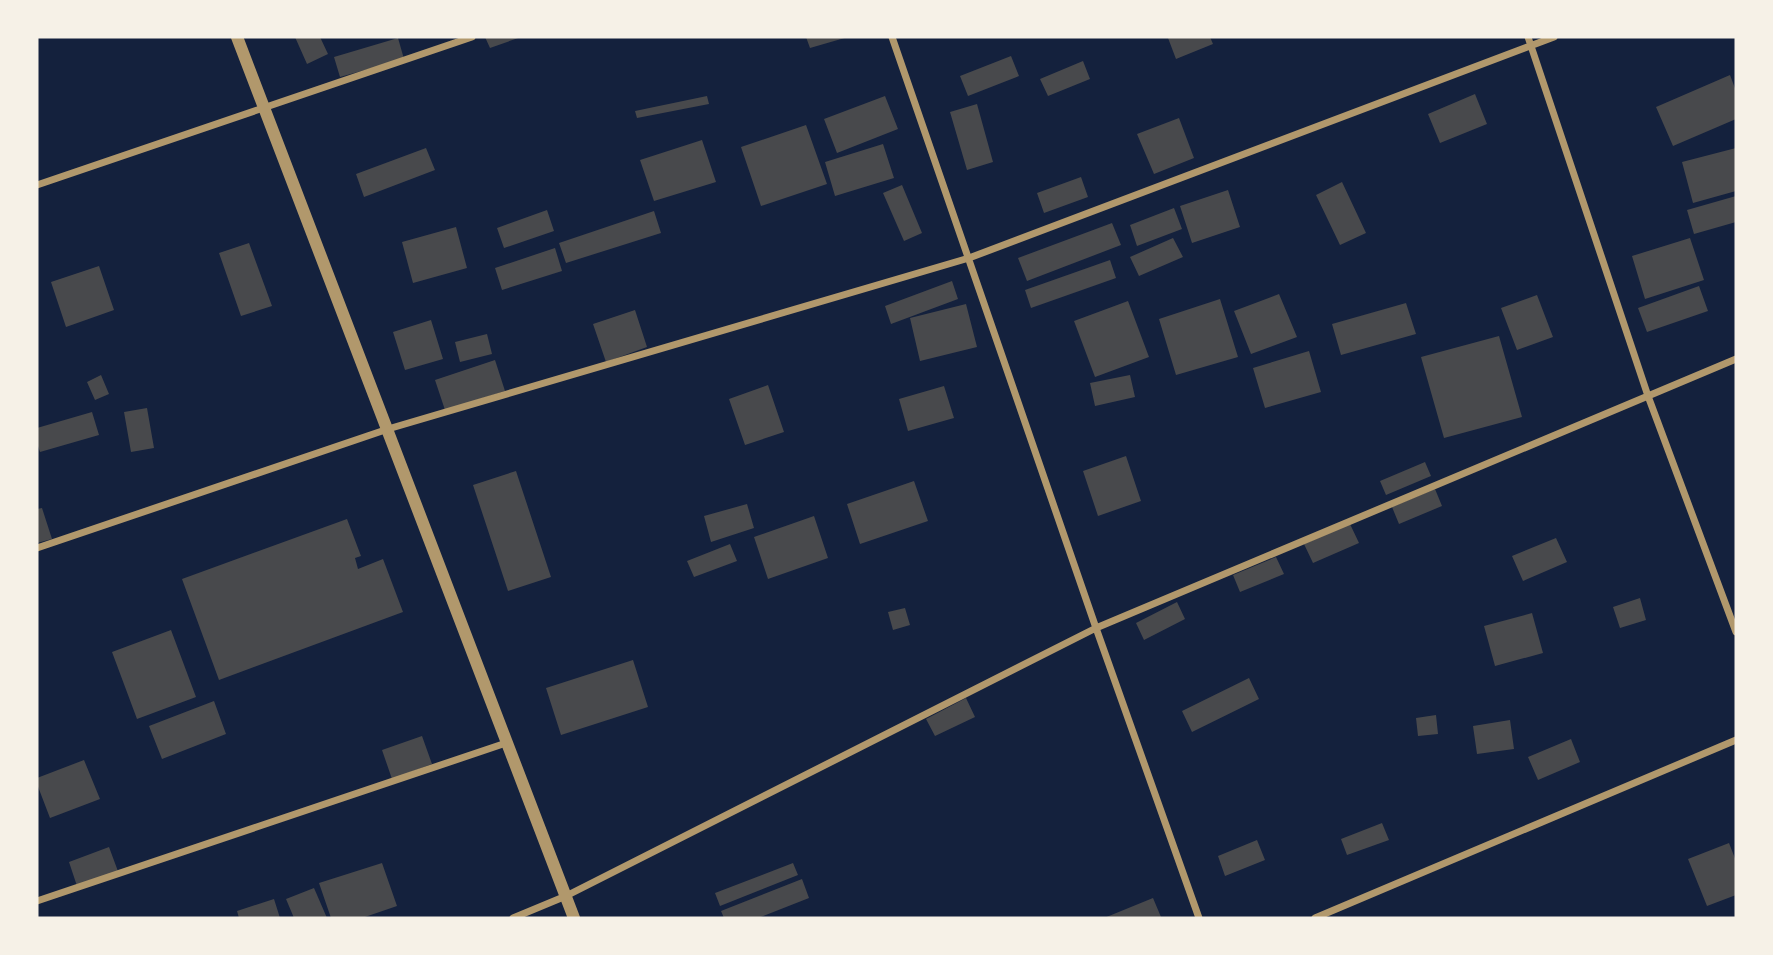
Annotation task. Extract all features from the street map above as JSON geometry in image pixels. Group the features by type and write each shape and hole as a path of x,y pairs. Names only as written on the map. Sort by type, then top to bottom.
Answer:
{"street":[{"path":"237,37 574,918"},
{"path":"37,185 472,37"},
{"path":"892,37 1199,918"},
{"path":"1528,37 1648,396 1736,632"},
{"path":"37,548 388,429 969,258 1554,37"},
{"path":"513,918 566,896 1096,628 1736,359"},
{"path":"1315,918 1736,740"},
{"path":"37,901 506,743"}],"building":[{"path":"295,37 320,37 328,54 307,64"},
{"path":"485,37 521,37 490,48"},
{"path":"806,37 848,37 810,48"},
{"path":"1210,37 1213,44 1176,59 1168,38"},
{"path":"398,38 404,59 340,77 334,57"},
{"path":"1011,56 1019,76 968,96 960,76"},
{"path":"1083,61 1090,79 1048,96 1040,79"},
{"path":"1730,75 1736,91 1736,119 1673,146 1656,107"},
{"path":"1475,94 1487,124 1440,143 1428,114"},
{"path":"707,96 709,104 637,118 635,111"},
{"path":"885,96 898,129 837,153 824,119"},
{"path":"977,104 993,162 967,170 950,112"},
{"path":"1179,118 1194,158 1154,174 1137,134"},
{"path":"806,125 827,184 761,206 741,147"},
{"path":"702,140 716,182 654,201 640,160"},
{"path":"883,144 894,178 835,196 825,162"},
{"path":"426,148 435,170 364,197 356,174"},
{"path":"1736,148 1736,191 1693,203 1682,162"},
{"path":"1081,177 1088,197 1044,213 1037,193"},
{"path":"1342,182 1366,233 1340,245 1316,195"},
{"path":"902,185 922,233 904,241 883,193"},
{"path":"1228,190 1240,227 1192,243 1180,206"},
{"path":"1736,196 1736,222 1694,234 1687,210"},
{"path":"1174,208 1182,229 1137,246 1130,225"},
{"path":"547,210 554,231 504,248 497,228"},
{"path":"654,211 661,233 566,263 559,243"},
{"path":"1112,223 1121,245 1027,281 1018,258"},
{"path":"456,227 467,268 413,283 402,242"},
{"path":"1173,238 1183,257 1139,276 1130,257"},
{"path":"1690,238 1704,280 1645,299 1632,256"},
{"path":"249,243 272,306 241,316 219,253"},
{"path":"555,248 562,271 502,290 495,268"},
{"path":"1110,260 1116,278 1031,308 1025,290"},
{"path":"99,266 114,310 66,327 51,282"},
{"path":"952,281 958,299 891,324 885,306"},
{"path":"1699,286 1708,311 1647,332 1638,308"},
{"path":"1279,294 1297,337 1251,354 1234,311"},
{"path":"1537,295 1553,337 1517,350 1501,308"},
{"path":"1220,299 1238,357 1176,375 1159,319"},
{"path":"1128,301 1149,357 1095,377 1074,321"},
{"path":"1406,303 1416,334 1341,355 1332,324"},
{"path":"966,304 977,347 920,361 910,318"},
{"path":"635,310 647,347 606,362 593,324"},
{"path":"431,320 443,359 405,370 393,332"},
{"path":"487,334 492,354 460,362 455,342"},
{"path":"1499,336 1522,417 1444,438 1421,357"},
{"path":"1309,351 1321,392 1265,408 1253,368"},
{"path":"495,360 505,391 445,410 435,380"},
{"path":"101,375 109,394 95,400 87,382"},
{"path":"1130,375 1135,397 1095,406 1090,383"},
{"path":"768,385 784,432 745,445 729,399"},
{"path":"944,386 954,418 908,431 899,399"},
{"path":"147,408 154,448 131,452 124,412"},
{"path":"92,412 99,435 40,452 37,428"},
{"path":"1126,456 1141,501 1098,516 1083,471"},
{"path":"1425,462 1431,476 1386,495 1380,481"},
{"path":"516,471 551,577 508,591 473,485"},
{"path":"914,481 928,521 860,544 847,504"},
{"path":"1435,489 1442,506 1399,524 1392,507"},
{"path":"747,504 754,528 711,542 704,516"},
{"path":"42,508 52,539 37,543 37,509"},
{"path":"814,516 828,558 768,579 754,537"},
{"path":"347,519 361,556 355,558 358,569 383,559 403,612 219,680 182,579"},
{"path":"1350,524 1359,543 1313,563 1304,544"},
{"path":"1556,538 1567,562 1523,581 1512,556"},
{"path":"730,544 737,561 694,577 687,561"},
{"path":"1276,557 1284,574 1240,592 1233,575"},
{"path":"1640,598 1646,620 1620,628 1613,607"},
{"path":"1177,602 1185,619 1144,640 1136,623"},
{"path":"905,608 910,625 893,630 888,612"},
{"path":"1532,613 1543,653 1495,666 1484,626"},
{"path":"171,630 196,697 137,719 112,652"},
{"path":"633,660 648,707 561,735 546,688"},
{"path":"1249,678 1259,699 1192,732 1182,711"},
{"path":"966,698 975,717 935,736 926,719"},
{"path":"214,701 226,734 162,759 149,726"},
{"path":"1436,715 1438,734 1418,736 1416,718"},
{"path":"1510,720 1514,749 1477,754 1473,726"},
{"path":"422,736 432,764 392,779 382,750"},
{"path":"1571,739 1580,762 1538,780 1528,757"},
{"path":"84,760 100,799 50,818 37,778"},
{"path":"1382,823 1389,840 1347,855 1341,839"},
{"path":"1257,840 1265,860 1225,876 1218,856"},
{"path":"1729,843 1736,861 1736,895 1707,906 1688,859"},
{"path":"109,847 119,874 78,889 69,862"},
{"path":"382,863 397,906 362,918 331,918 319,883"},
{"path":"793,863 798,875 720,906 715,893"},
{"path":"802,879 809,898 758,918 724,918 721,911"},
{"path":"314,888 327,918 294,918 286,899"},
{"path":"1153,898 1161,917 1104,918"},
{"path":"274,899 280,918 239,918 237,911"}]}
